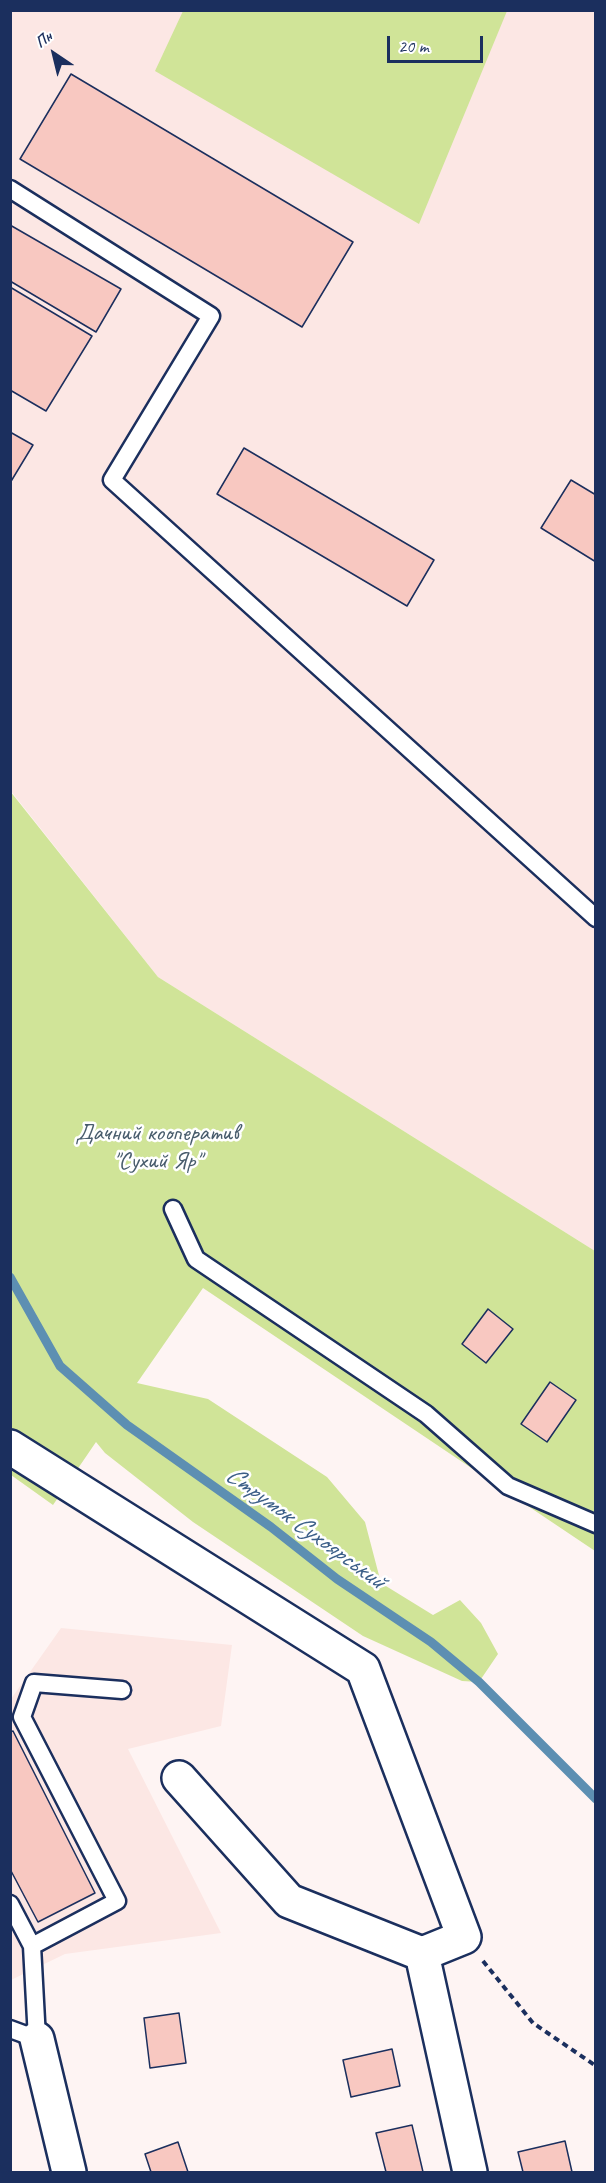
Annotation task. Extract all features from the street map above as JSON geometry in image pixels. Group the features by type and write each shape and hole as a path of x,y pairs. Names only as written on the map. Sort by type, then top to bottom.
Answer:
{"street":[{"path":"10,1447 363,1669 464,1937 422,1953 289,1901 179,1779"},
{"path":"422,1953 470,2172"},
{"path":"24,2034 69,2172"}],"lane":[{"path":"10,189 211,316 112,480 596,918"},
{"path":"173,1209 196,1259 426,1414 508,1486 596,1524"},
{"path":"32,1946 117,1901 22,1717 34,1683 122,1690"},
{"path":"10,1904 32,1946 24,2034"}],"path":[{"path":"464,1937 533,2023 596,2066"}],"shaded area":[{"path":"11,11 595,11 595,1251 158,977 11,791"},
{"path":"61,1628 232,1645 221,1726 128,1749 221,1933 65,1954 11,1980 11,1699"}],"green space":[{"path":"183,10 507,11 419,224 155,71"},
{"name":"Дачний кооператив \"Сухий Яр\"","path":"10,791 158,977 595,1251 595,1551 203,1288 137,1383 208,1399 327,1477 365,1522 381,1583 433,1615 460,1600 481,1623 498,1654 479,1682 462,1681 363,1636 193,1522 105,1453 96,1442 53,1505 11,1475"}],"building":[{"path":"71,74 353,242 302,327 20,159"},
{"path":"10,225 121,289 96,332 10,281"},
{"path":"10,287 92,336 46,411 10,390"},
{"path":"10,432 33,445 10,483"},
{"path":"244,448 434,560 407,606 217,494"},
{"path":"571,480 596,495 596,562 541,528"},
{"path":"488,1309 513,1329 486,1363 462,1344"},
{"path":"550,1382 576,1400 547,1442 521,1424"},
{"path":"13,1731 95,1893 38,1922 10,1869 10,1732"},
{"path":"179,2013 186,2063 150,2068 144,2018"},
{"path":"392,2049 400,2086 351,2097 343,2060"},
{"path":"412,2125 423,2172 386,2172 376,2133"},
{"path":"565,2141 572,2172 523,2172 518,2152"},
{"path":"178,2142 188,2172 151,2172 145,2154"}],"waterway":[{"name":"Струмок Сухоярський","path":"10,1277 60,1366 127,1425 271,1527 337,1579 431,1642 479,1682 596,1799"}]}
